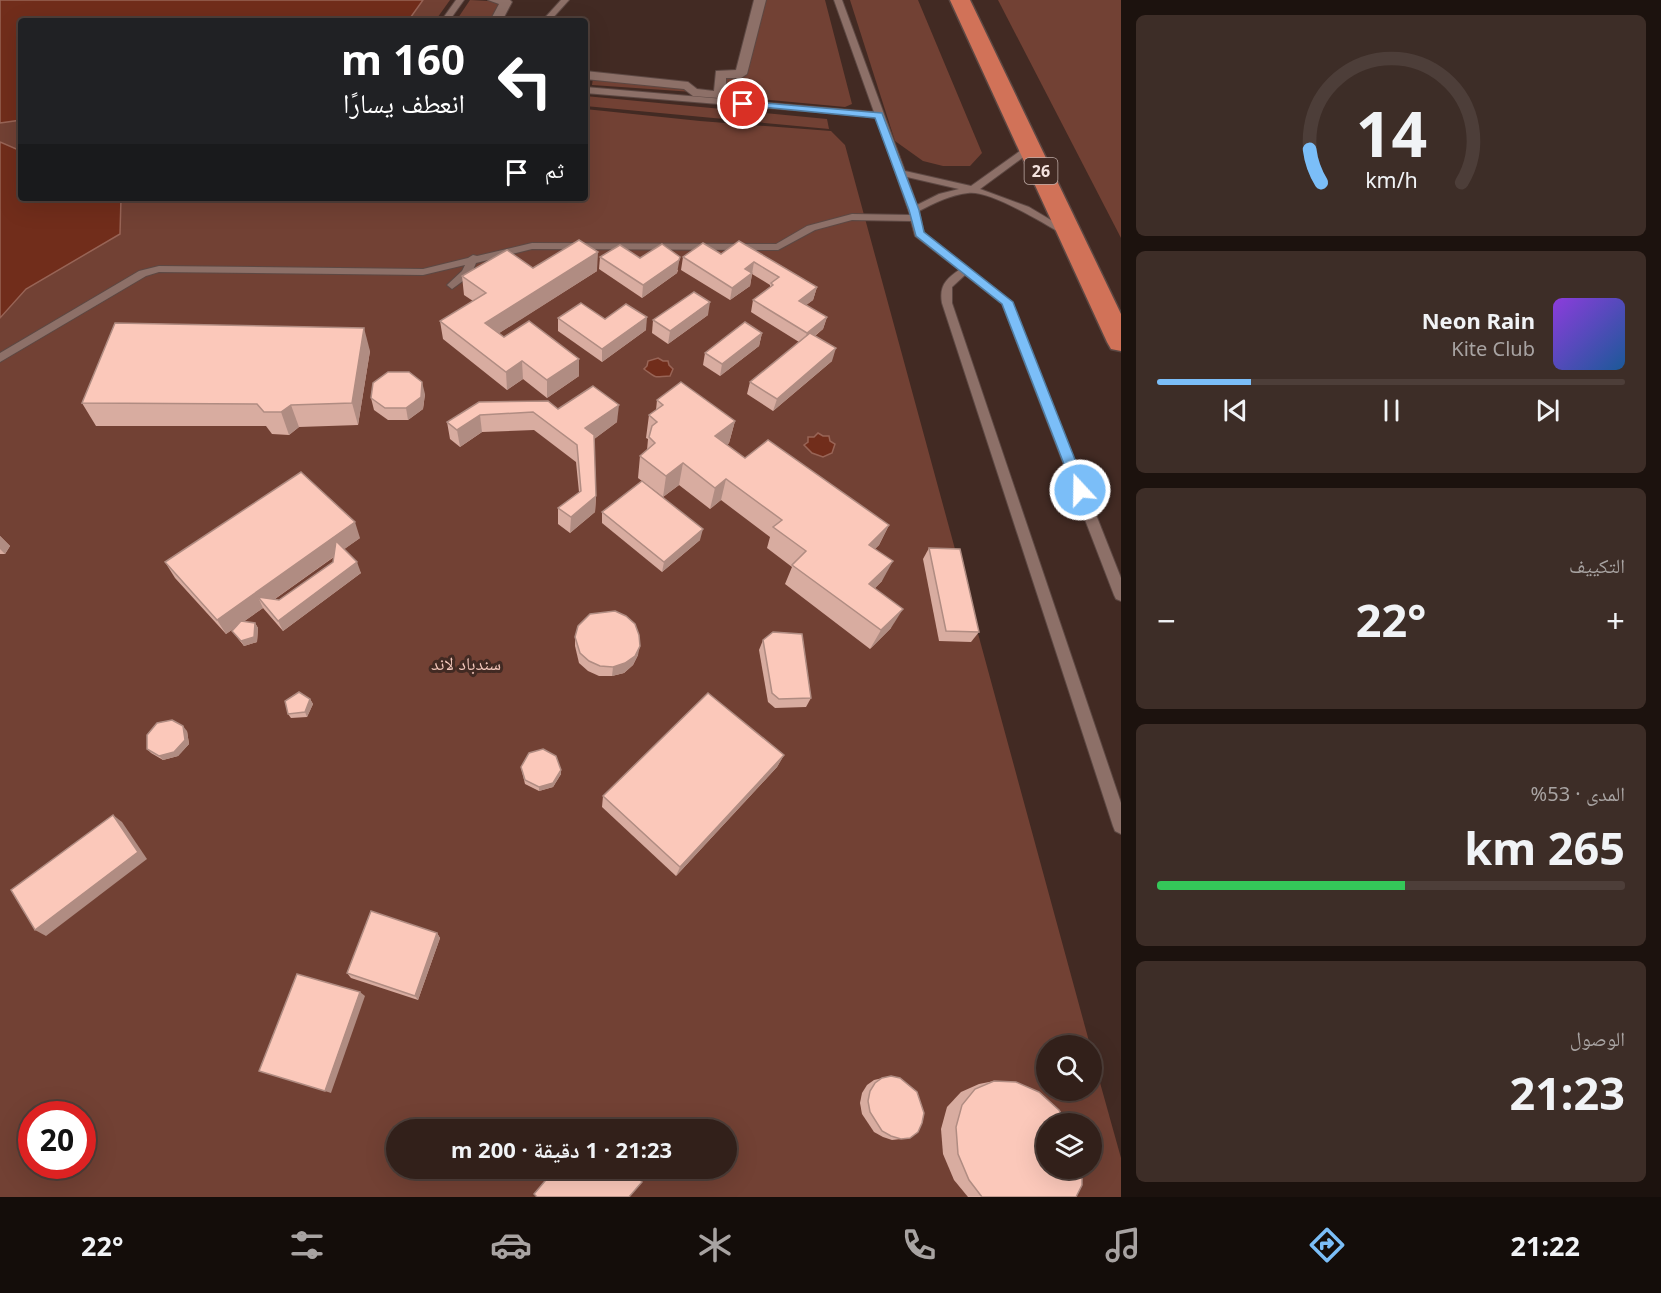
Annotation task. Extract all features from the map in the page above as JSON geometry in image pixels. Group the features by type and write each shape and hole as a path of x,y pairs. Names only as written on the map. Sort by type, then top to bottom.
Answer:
{"highway":[{"name":"26","path":"960,0 1121,342"}],"street":[{"path":"494,0 506,2 497,18"},
{"path":"588,75 688,86 693,92 727,96 720,90 720,74 741,74 760,0"}],"lane":[{"path":"447,18 460,0"},
{"path":"549,18 566,0"},
{"path":"838,0 915,214 919,234 1007,302 1121,595"},
{"path":"588,90 879,115"},
{"path":"0,358 143,273 159,269 423,272 473,258 532,246 778,247 811,228 852,217 915,214 942,196 975,188 1030,148"},
{"path":"900,173 975,188 1037,212 1071,236"},
{"path":"452,285 467,273 473,258"},
{"path":"964,271 948,284 945,292 947,303 1121,826"}],"green space":[{"path":"423,0 450,0 437,18 410,18"},
{"path":"470,0 506,2 498,18 458,18"},
{"path":"760,0 825,0 852,104 845,107 727,96 720,74 741,73"},
{"path":"850,0 918,0 982,153 970,166 943,166 923,161 895,141"},
{"path":"998,0 1121,0 1121,238"},
{"path":"593,78 688,86 693,92 592,85"},
{"path":"588,96 827,119 829,129 588,106"},
{"name":"سندباد لاند","path":"588,109 831,131 845,145 1087,1035 1036,1035 1036,1101 1102,1101 1102,1090 1121,1158 1121,1197 0,1197 0,318 26,289 120,234 121,201 588,201"},
{"path":"18,120 18,150 0,142 0,123"}],"shaded area":[{"path":"0,0 423,0 410,18 18,18 18,120 0,123"},
{"path":"0,142 18,150 18,201 121,201 120,234 26,289 0,318"},
{"path":"658,358 668,361 673,369 670,376 656,377 644,369 648,361"},
{"path":"818,433 829,436 830,441 835,444 832,453 823,457 812,453 804,445 808,442 808,437 814,437"}],"building":[{"path":"579,240 598,252 485,323 504,337 529,321 579,359 547,380 522,361 506,372 440,321 486,293 462,276 507,250 533,268"},
{"path":"739,241 817,287 799,301 827,317 807,333 753,300 773,285 771,283 779,277 754,262 745,269 752,273 732,288 683,257 703,243 721,254"},
{"path":"662,244 680,257 679,260 643,285 600,257 620,245 640,258"},
{"path":"694,292 710,302 670,331 653,320"},
{"path":"581,303 605,319 626,304 647,317 602,349 558,318"},
{"path":"745,322 762,333 722,364 705,353"},
{"path":"115,323 364,328 352,403 291,405 281,412 264,412 257,404 82,403"},
{"path":"810,333 836,348 777,399 750,382"},
{"path":"388,372 409,372 422,382 421,397 406,408 385,408 371,398 373,383"},
{"path":"681,382 735,421 715,436 745,458 768,440 889,525 869,545 893,561 869,584 903,609 881,630 792,565 806,551 773,527 782,520 726,479 715,488 683,463 666,476 640,456 655,443 649,437 652,426 657,422 649,415 663,405 657,400"},
{"path":"593,386 619,405 585,428 594,435 596,496 571,517 558,508 581,491 577,445 533,412 480,415 457,430 447,422 479,402 548,401 558,409"},
{"path":"301,472 355,522 217,620 165,562"},
{"path":"642,481 703,529 664,562 602,512"},
{"path":"336,541 357,562 278,621 258,597 279,600 333,562"},
{"path":"929,548 960,549 979,632 946,631"},
{"path":"615,611 626,616 635,624 640,646 635,656 625,663 613,667 600,666 589,661 580,653 575,637 578,626 590,614"},
{"path":"241,621 255,623 254,637 241,641 232,631"},
{"path":"773,632 802,634 811,698 779,699 772,693 763,640"},
{"path":"299,692 310,699 305,712 288,714 285,701"},
{"path":"708,693 784,755 680,867 603,796"},
{"path":"172,720 183,726 185,740 174,752 159,756 147,749 147,735 157,723"},
{"path":"543,749 556,756 561,770 553,783 539,787 525,780 521,767 529,753"},
{"path":"113,815 138,852 35,930 11,890"},
{"path":"371,911 437,933 415,996 347,973"},
{"path":"297,974 360,992 325,1091 259,1071"},
{"path":"891,1076 900,1078 917,1092 924,1113 918,1132 910,1138 901,1139 882,1131 870,1112 868,1101 870,1091 882,1078"},
{"path":"994,1081 1016,1082 1036,1091 1036,1101 1049,1101 1059,1110 1061,1113 1036,1113 1036,1179 1082,1179 1082,1185 1076,1197 982,1197 969,1180 958,1154 956,1127 962,1105 975,1089"},
{"path":"547,1179 639,1179 642,1182 629,1197 537,1197 534,1194"}],"route":[{"path":"743,104 879,115 914,210 919,234 1007,302 1080,490"}]}
